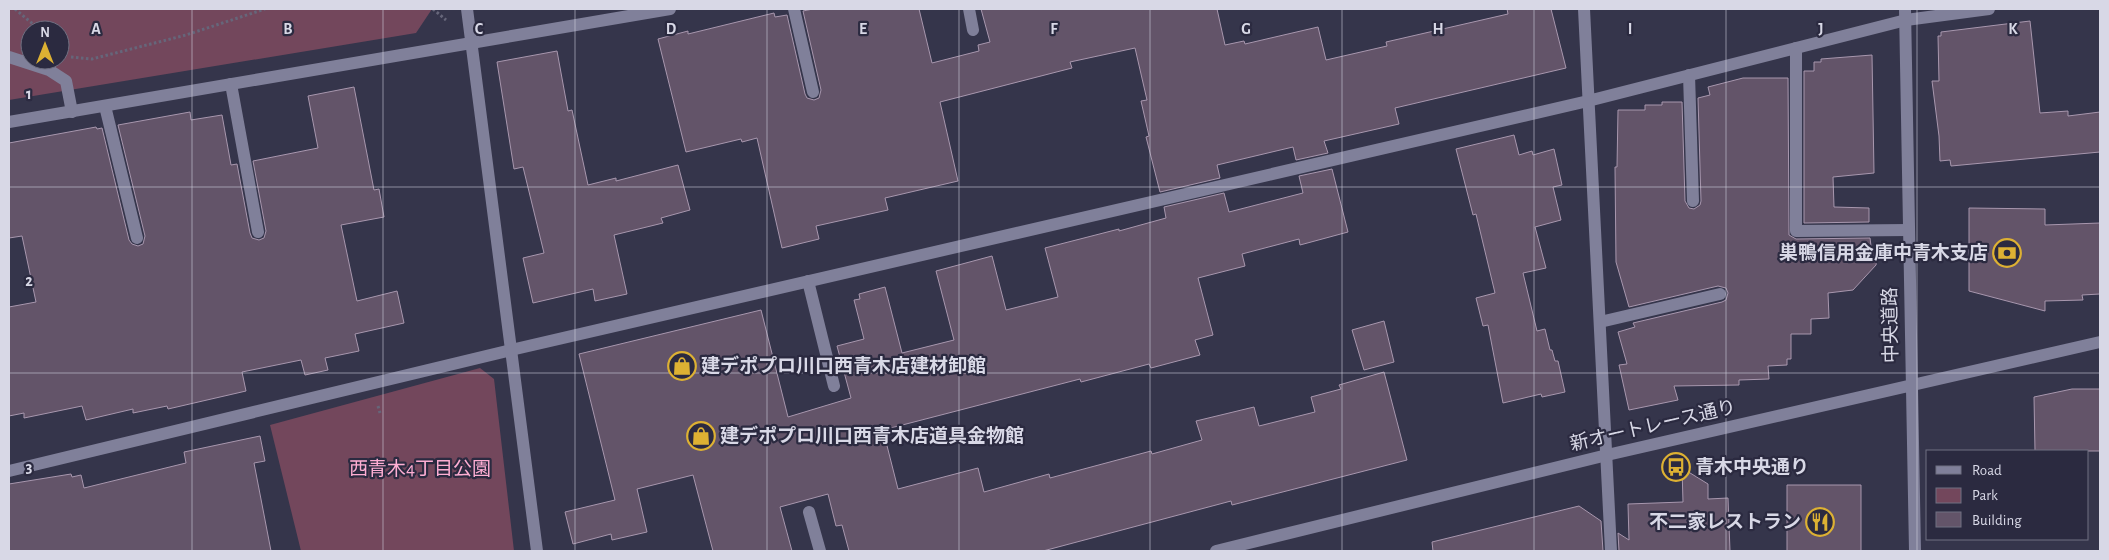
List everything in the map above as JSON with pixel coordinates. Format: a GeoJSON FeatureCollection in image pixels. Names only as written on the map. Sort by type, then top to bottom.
{"type":"FeatureCollection","features":[{"type":"Feature","properties":{"kind":"street"},"geometry":{"type":"LineString","coordinates":[[467,9],[537,551]]}},
{"type":"Feature","properties":{"kind":"street"},"geometry":{"type":"LineString","coordinates":[[9,122],[670,9]]}},
{"type":"Feature","properties":{"kind":"street"},"geometry":{"type":"LineString","coordinates":[[794,9],[813,92]]}},
{"type":"Feature","properties":{"kind":"street"},"geometry":{"type":"LineString","coordinates":[[969,9],[973,30]]}},
{"type":"Feature","properties":{"kind":"street"},"geometry":{"type":"LineString","coordinates":[[1584,9],[1611,551]]}},
{"type":"Feature","properties":{"kind":"street"},"geometry":{"type":"LineString","coordinates":[[9,471],[511,350],[1588,101],[1796,48],[1906,15],[1989,9]]}},
{"type":"Feature","properties":{"kind":"street","name":"中央道路"},"geometry":{"type":"LineString","coordinates":[[1906,15],[1914,551]]}},
{"type":"Feature","properties":{"kind":"street"},"geometry":{"type":"LineString","coordinates":[[1796,48],[1796,231],[1909,230]]}},
{"type":"Feature","properties":{"kind":"street"},"geometry":{"type":"LineString","coordinates":[[9,57],[49,70],[66,82],[72,112]]}},
{"type":"Feature","properties":{"kind":"street"},"geometry":{"type":"LineString","coordinates":[[1689,75],[1693,201]]}},
{"type":"Feature","properties":{"kind":"street"},"geometry":{"type":"LineString","coordinates":[[231,84],[258,232]]}},
{"type":"Feature","properties":{"kind":"street"},"geometry":{"type":"LineString","coordinates":[[105,106],[137,238]]}},
{"type":"Feature","properties":{"kind":"street"},"geometry":{"type":"LineString","coordinates":[[808,281],[834,386]]}},
{"type":"Feature","properties":{"kind":"street"},"geometry":{"type":"LineString","coordinates":[[1600,322],[1720,294]]}},
{"type":"Feature","properties":{"kind":"street","name":"新オートレース通り"},"geometry":{"type":"LineString","coordinates":[[1216,551],[1607,456],[2100,342]]}},
{"type":"Feature","properties":{"kind":"street"},"geometry":{"type":"LineString","coordinates":[[809,512],[820,551]]}},
{"type":"Feature","properties":{"kind":"path"},"geometry":{"type":"LineString","coordinates":[[15,9],[28,20]]}},
{"type":"Feature","properties":{"kind":"path"},"geometry":{"type":"LineString","coordinates":[[70,57],[92,59],[186,35],[265,9]]}},
{"type":"Feature","properties":{"kind":"green space"},"geometry":{"type":"Polygon","coordinates":[[[9,9],[432,9],[416,33],[9,100],[9,9]]]}},
{"type":"Feature","properties":{"kind":"green space","name":"西青木4丁目公園"},"geometry":{"type":"Polygon","coordinates":[[[480,368],[494,379],[514,551],[301,551],[270,425],[480,368]]]}},
{"type":"Feature","properties":{"kind":"building"},"geometry":{"type":"Polygon","coordinates":[[[813,9],[919,9],[932,63],[979,51],[978,45],[990,42],[981,9],[1217,9],[1225,45],[1244,41],[1245,44],[1318,27],[1326,60],[1387,46],[1386,42],[1508,14],[1507,9],[1551,9],[1566,68],[1395,108],[1399,124],[1324,141],[1328,153],[1296,160],[1293,147],[1217,165],[1220,178],[1160,192],[1146,137],[1149,136],[1141,101],[1147,100],[1135,48],[1070,62],[1072,68],[940,102],[958,181],[885,198],[888,210],[816,226],[819,239],[782,248],[757,138],[742,142],[741,139],[686,152],[658,39],[688,31],[688,34],[774,13],[775,17],[787,15],[805,94],[807,98],[814,100],[819,98],[821,90],[803,11],[813,9]]]}},
{"type":"Feature","properties":{"kind":"building"},"geometry":{"type":"Polygon","coordinates":[[[2030,21],[2040,113],[2068,111],[2068,116],[2100,112],[2100,152],[1951,166],[1950,160],[1940,161],[1932,81],[1939,81],[1938,36],[1941,36],[1941,32],[2030,21]]]}},
{"type":"Feature","properties":{"kind":"building"},"geometry":{"type":"Polygon","coordinates":[[[557,51],[568,111],[572,110],[588,185],[616,178],[616,181],[678,165],[690,210],[661,218],[663,223],[614,235],[627,294],[595,301],[593,289],[533,303],[523,258],[544,253],[523,167],[514,169],[497,62],[557,51]]]}},
{"type":"Feature","properties":{"kind":"building"},"geometry":{"type":"Polygon","coordinates":[[[1872,55],[1874,173],[1833,177],[1834,207],[1869,208],[1869,222],[1804,223],[1804,71],[1814,71],[1814,62],[1821,62],[1821,59],[1872,55]]]}},
{"type":"Feature","properties":{"kind":"building"},"geometry":{"type":"Polygon","coordinates":[[[1743,78],[1788,78],[1789,235],[1796,239],[1870,238],[1871,246],[1878,254],[1876,265],[1853,290],[1828,293],[1829,318],[1811,319],[1811,334],[1791,334],[1791,359],[1787,359],[1787,365],[1768,366],[1769,379],[1739,380],[1739,385],[1674,386],[1678,400],[1629,410],[1619,365],[1627,364],[1618,332],[1635,327],[1633,323],[1722,302],[1726,300],[1728,293],[1726,288],[1718,286],[1629,307],[1616,262],[1615,167],[1617,167],[1618,110],[1645,110],[1645,105],[1662,105],[1662,102],[1682,102],[1685,201],[1689,208],[1694,209],[1700,205],[1701,201],[1698,98],[1710,95],[1708,87],[1743,78]]]}},
{"type":"Feature","properties":{"kind":"building"},"geometry":{"type":"Polygon","coordinates":[[[354,87],[374,190],[379,189],[384,217],[341,225],[357,301],[397,291],[404,323],[355,334],[359,351],[325,358],[328,370],[305,375],[301,360],[242,372],[246,391],[168,409],[167,406],[133,413],[133,409],[86,420],[82,406],[24,418],[24,413],[9,416],[9,307],[36,302],[22,236],[9,238],[9,143],[96,127],[97,129],[102,128],[129,240],[132,244],[138,246],[143,244],[145,236],[118,125],[190,112],[191,120],[222,115],[231,165],[237,164],[250,233],[252,238],[259,240],[264,238],[266,231],[253,161],[318,148],[308,96],[354,87]]]}},
{"type":"Feature","properties":{"kind":"building"},"geometry":{"type":"Polygon","coordinates":[[[1514,135],[1519,155],[1532,151],[1533,155],[1554,149],[1562,185],[1553,187],[1561,220],[1535,227],[1546,268],[1523,273],[1537,331],[1545,329],[1550,350],[1552,350],[1555,361],[1558,361],[1565,392],[1542,397],[1541,394],[1503,403],[1488,325],[1483,326],[1476,298],[1495,293],[1476,214],[1473,215],[1456,149],[1514,135]]]}},
{"type":"Feature","properties":{"kind":"building"},"geometry":{"type":"Polygon","coordinates":[[[1332,169],[1348,232],[1300,245],[1299,239],[1242,254],[1245,266],[1198,278],[1213,335],[1195,340],[1200,355],[1151,368],[1149,364],[1081,382],[1080,379],[883,430],[898,489],[978,468],[984,492],[1049,474],[1050,478],[1151,451],[1152,454],[1202,440],[1196,421],[1254,407],[1259,426],[1315,412],[1311,397],[1341,389],[1339,385],[1384,372],[1407,460],[1232,505],[1231,501],[1043,551],[849,551],[842,525],[836,526],[828,494],[780,507],[792,551],[713,551],[693,475],[637,489],[647,532],[612,540],[611,534],[573,544],[565,512],[615,500],[579,354],[761,310],[788,417],[851,398],[837,346],[864,339],[854,300],[860,299],[859,294],[885,287],[902,353],[954,340],[936,271],[992,256],[1006,310],[1058,297],[1045,248],[1166,218],[1164,207],[1224,193],[1229,212],[1303,193],[1299,176],[1332,169]]]}},
{"type":"Feature","properties":{"kind":"building"},"geometry":{"type":"Polygon","coordinates":[[[1969,208],[2045,209],[2045,225],[2100,223],[2100,294],[2082,295],[2083,300],[2045,301],[2045,311],[1969,291],[1969,208]]]}},
{"type":"Feature","properties":{"kind":"building"},"geometry":{"type":"Polygon","coordinates":[[[1384,321],[1394,362],[1364,370],[1352,330],[1384,321]]]}},
{"type":"Feature","properties":{"kind":"building"},"geometry":{"type":"Polygon","coordinates":[[[2072,389],[2100,389],[2100,451],[2035,450],[2034,397],[2072,389]]]}},
{"type":"Feature","properties":{"kind":"building"},"geometry":{"type":"Polygon","coordinates":[[[260,436],[265,461],[254,463],[271,551],[9,551],[9,484],[71,474],[72,477],[81,475],[84,488],[186,463],[184,452],[260,436]]]}},
{"type":"Feature","properties":{"kind":"building"},"geometry":{"type":"Polygon","coordinates":[[[1682,468],[1708,484],[1708,499],[1728,498],[1730,551],[1619,551],[1618,533],[1629,540],[1628,504],[1683,502],[1682,468]]]}},
{"type":"Feature","properties":{"kind":"building"},"geometry":{"type":"Polygon","coordinates":[[[1787,485],[1861,485],[1861,551],[1787,551],[1787,485]]]}},
{"type":"Feature","properties":{"kind":"building"},"geometry":{"type":"Polygon","coordinates":[[[1579,506],[1601,521],[1603,551],[1433,551],[1432,542],[1579,506]]]}},
{"type":"Feature","properties":{"kind":"place","name":"巣鴨信用金庫中青木支店"},"geometry":{"type":"Point","coordinates":[2007,253]}},
{"type":"Feature","properties":{"kind":"place","name":"建デポプロ川口西青木店建材卸館"},"geometry":{"type":"Point","coordinates":[682,366]}},
{"type":"Feature","properties":{"kind":"place","name":"建デポプロ川口西青木店道具金物館"},"geometry":{"type":"Point","coordinates":[701,436]}},
{"type":"Feature","properties":{"kind":"place","name":"青木中央通り"},"geometry":{"type":"Point","coordinates":[1676,467]}},
{"type":"Feature","properties":{"kind":"place","name":"不二家レストラン"},"geometry":{"type":"Point","coordinates":[1820,522]}}]}
